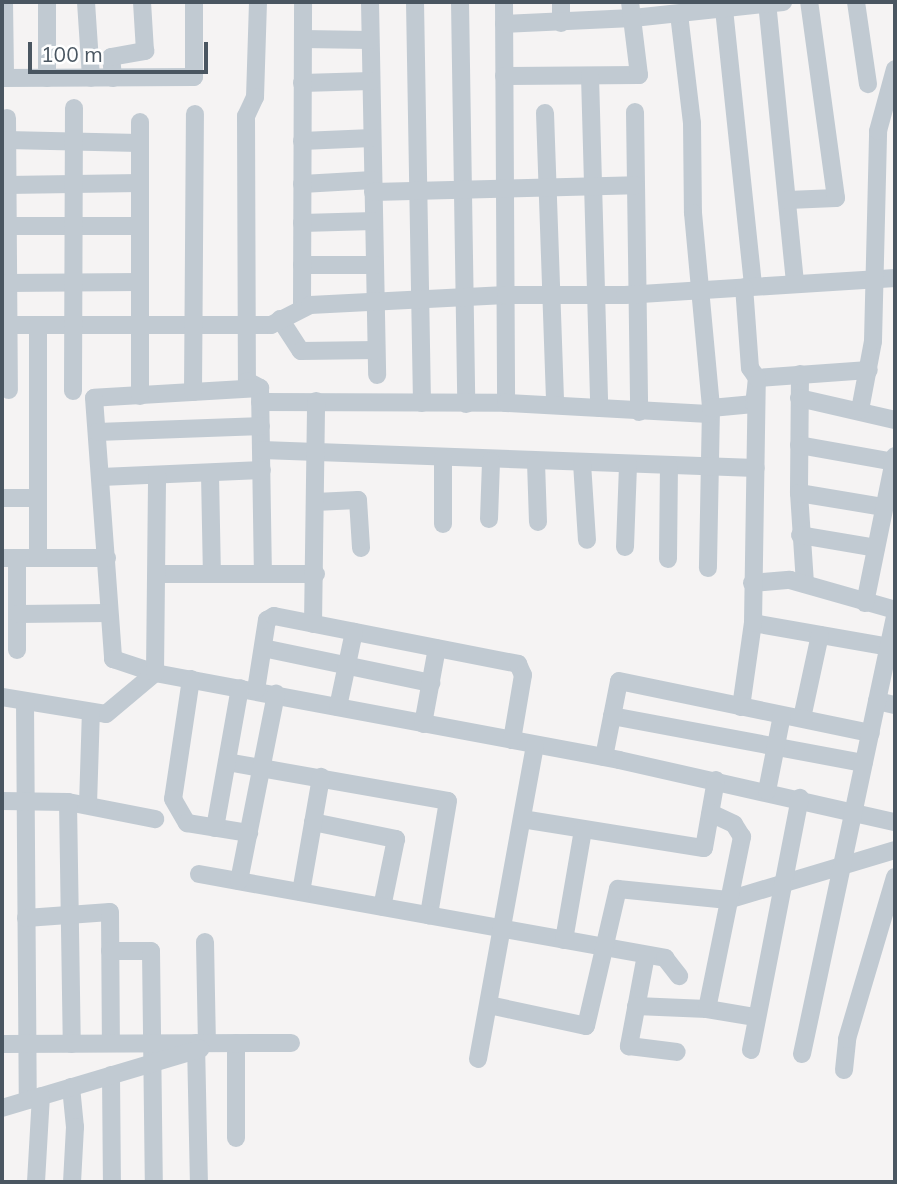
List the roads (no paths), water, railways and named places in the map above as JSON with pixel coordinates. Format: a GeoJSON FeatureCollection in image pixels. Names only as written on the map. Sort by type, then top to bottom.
{"type":"FeatureCollection","features":[{"type":"Feature","properties":{"kind":"street"},"geometry":{"type":"LineString","coordinates":[[4,2],[3,78],[194,77],[194,2]]}},
{"type":"Feature","properties":{"kind":"street"},"geometry":{"type":"LineString","coordinates":[[47,2],[47,78]]}},
{"type":"Feature","properties":{"kind":"street"},"geometry":{"type":"LineString","coordinates":[[86,2],[91,78]]}},
{"type":"Feature","properties":{"kind":"street"},"geometry":{"type":"LineString","coordinates":[[113,78],[111,57],[145,51],[142,2]]}},
{"type":"Feature","properties":{"kind":"street"},"geometry":{"type":"LineString","coordinates":[[258,2],[255,97],[246,116],[247,382],[260,395],[263,574]]}},
{"type":"Feature","properties":{"kind":"street"},"geometry":{"type":"LineString","coordinates":[[302,306],[303,2]]}},
{"type":"Feature","properties":{"kind":"street"},"geometry":{"type":"LineString","coordinates":[[370,2],[377,375]]}},
{"type":"Feature","properties":{"kind":"street"},"geometry":{"type":"LineString","coordinates":[[415,2],[418,301],[422,403]]}},
{"type":"Feature","properties":{"kind":"street"},"geometry":{"type":"LineString","coordinates":[[460,2],[466,404]]}},
{"type":"Feature","properties":{"kind":"street"},"geometry":{"type":"LineString","coordinates":[[504,2],[506,403]]}},
{"type":"Feature","properties":{"kind":"street"},"geometry":{"type":"LineString","coordinates":[[561,2],[561,23]]}},
{"type":"Feature","properties":{"kind":"street"},"geometry":{"type":"LineString","coordinates":[[788,200],[836,198],[809,2]]}},
{"type":"Feature","properties":{"kind":"street"},"geometry":{"type":"LineString","coordinates":[[856,2],[868,84]]}},
{"type":"Feature","properties":{"kind":"street"},"geometry":{"type":"LineString","coordinates":[[504,24],[561,23],[632,10],[679,14],[699,7],[724,9],[772,3],[795,282]]}},
{"type":"Feature","properties":{"kind":"street"},"geometry":{"type":"LineString","coordinates":[[724,9],[748,286],[750,368],[757,378],[753,623],[741,707]]}},
{"type":"Feature","properties":{"kind":"street"},"geometry":{"type":"LineString","coordinates":[[504,76],[639,75],[632,10]]}},
{"type":"Feature","properties":{"kind":"street"},"geometry":{"type":"LineString","coordinates":[[679,14],[692,123],[691,181],[710,411],[708,568]]}},
{"type":"Feature","properties":{"kind":"street"},"geometry":{"type":"LineString","coordinates":[[303,39],[370,40]]}},
{"type":"Feature","properties":{"kind":"street"},"geometry":{"type":"LineString","coordinates":[[860,410],[869,370],[873,278],[895,69]]}},
{"type":"Feature","properties":{"kind":"street"},"geometry":{"type":"LineString","coordinates":[[590,76],[599,408]]}},
{"type":"Feature","properties":{"kind":"street"},"geometry":{"type":"LineString","coordinates":[[302,83],[371,81]]}},
{"type":"Feature","properties":{"kind":"street"},"geometry":{"type":"LineString","coordinates":[[73,391],[71,283],[74,108]]}},
{"type":"Feature","properties":{"kind":"street"},"geometry":{"type":"LineString","coordinates":[[635,112],[639,412]]}},
{"type":"Feature","properties":{"kind":"street"},"geometry":{"type":"LineString","coordinates":[[545,113],[555,405]]}},
{"type":"Feature","properties":{"kind":"street"},"geometry":{"type":"LineString","coordinates":[[193,392],[195,114]]}},
{"type":"Feature","properties":{"kind":"street"},"geometry":{"type":"LineString","coordinates":[[7,118],[4,325],[9,390]]}},
{"type":"Feature","properties":{"kind":"street"},"geometry":{"type":"LineString","coordinates":[[140,122],[140,396]]}},
{"type":"Feature","properties":{"kind":"street"},"geometry":{"type":"LineString","coordinates":[[302,141],[372,138]]}},
{"type":"Feature","properties":{"kind":"street"},"geometry":{"type":"LineString","coordinates":[[7,140],[139,143]]}},
{"type":"Feature","properties":{"kind":"street"},"geometry":{"type":"LineString","coordinates":[[7,185],[140,183]]}},
{"type":"Feature","properties":{"kind":"street"},"geometry":{"type":"LineString","coordinates":[[302,184],[373,186],[417,191],[635,185]]}},
{"type":"Feature","properties":{"kind":"street"},"geometry":{"type":"LineString","coordinates":[[302,223],[374,221]]}},
{"type":"Feature","properties":{"kind":"street"},"geometry":{"type":"LineString","coordinates":[[6,226],[140,226]]}},
{"type":"Feature","properties":{"kind":"street"},"geometry":{"type":"LineString","coordinates":[[302,265],[375,265]]}},
{"type":"Feature","properties":{"kind":"street"},"geometry":{"type":"LineString","coordinates":[[4,325],[271,325],[302,306],[506,295],[638,293],[895,278]]}},
{"type":"Feature","properties":{"kind":"street"},"geometry":{"type":"LineString","coordinates":[[6,284],[140,282]]}},
{"type":"Feature","properties":{"kind":"street"},"geometry":{"type":"LineString","coordinates":[[280,319],[301,351],[376,350]]}},
{"type":"Feature","properties":{"kind":"street"},"geometry":{"type":"LineString","coordinates":[[37,558],[35,498],[38,325]]}},
{"type":"Feature","properties":{"kind":"street"},"geometry":{"type":"LineString","coordinates":[[757,378],[869,370]]}},
{"type":"Feature","properties":{"kind":"street"},"geometry":{"type":"LineString","coordinates":[[800,374],[799,493],[805,584]]}},
{"type":"Feature","properties":{"kind":"street"},"geometry":{"type":"LineString","coordinates":[[757,378],[754,404],[710,411],[639,412],[506,403],[316,401],[193,392],[94,398],[113,659],[155,673],[604,757],[800,798],[895,822]]}},
{"type":"Feature","properties":{"kind":"street"},"geometry":{"type":"LineString","coordinates":[[799,398],[895,420]]}},
{"type":"Feature","properties":{"kind":"street"},"geometry":{"type":"LineString","coordinates":[[313,624],[316,574],[316,401]]}},
{"type":"Feature","properties":{"kind":"street"},"geometry":{"type":"LineString","coordinates":[[97,432],[261,426]]}},
{"type":"Feature","properties":{"kind":"street"},"geometry":{"type":"LineString","coordinates":[[799,445],[895,459],[865,603]]}},
{"type":"Feature","properties":{"kind":"street"},"geometry":{"type":"LineString","coordinates":[[262,450],[491,461],[668,466],[711,464],[756,468]]}},
{"type":"Feature","properties":{"kind":"street"},"geometry":{"type":"LineString","coordinates":[[443,458],[443,524]]}},
{"type":"Feature","properties":{"kind":"street"},"geometry":{"type":"LineString","coordinates":[[489,519],[491,461]]}},
{"type":"Feature","properties":{"kind":"street"},"geometry":{"type":"LineString","coordinates":[[536,462],[538,522]]}},
{"type":"Feature","properties":{"kind":"street"},"geometry":{"type":"LineString","coordinates":[[582,463],[587,541]]}},
{"type":"Feature","properties":{"kind":"street"},"geometry":{"type":"LineString","coordinates":[[625,547],[628,464]]}},
{"type":"Feature","properties":{"kind":"street"},"geometry":{"type":"LineString","coordinates":[[668,466],[668,559]]}},
{"type":"Feature","properties":{"kind":"street"},"geometry":{"type":"LineString","coordinates":[[101,477],[262,470]]}},
{"type":"Feature","properties":{"kind":"street"},"geometry":{"type":"LineString","coordinates":[[210,474],[212,574]]}},
{"type":"Feature","properties":{"kind":"street"},"geometry":{"type":"LineString","coordinates":[[2,697],[106,715],[155,673],[157,475]]}},
{"type":"Feature","properties":{"kind":"street"},"geometry":{"type":"LineString","coordinates":[[799,493],[884,507]]}},
{"type":"Feature","properties":{"kind":"street"},"geometry":{"type":"LineString","coordinates":[[2,498],[35,498]]}},
{"type":"Feature","properties":{"kind":"street"},"geometry":{"type":"LineString","coordinates":[[315,502],[358,500],[361,548]]}},
{"type":"Feature","properties":{"kind":"street"},"geometry":{"type":"LineString","coordinates":[[800,535],[876,548]]}},
{"type":"Feature","properties":{"kind":"street"},"geometry":{"type":"LineString","coordinates":[[17,650],[18,614],[9,558],[107,558]]}},
{"type":"Feature","properties":{"kind":"street"},"geometry":{"type":"LineString","coordinates":[[158,574],[316,574]]}},
{"type":"Feature","properties":{"kind":"street"},"geometry":{"type":"LineString","coordinates":[[752,583],[790,580],[895,610]]}},
{"type":"Feature","properties":{"kind":"street"},"geometry":{"type":"LineString","coordinates":[[18,614],[109,613]]}},
{"type":"Feature","properties":{"kind":"street"},"geometry":{"type":"LineString","coordinates":[[215,828],[227,762],[270,617],[519,664],[523,675],[512,740]]}},
{"type":"Feature","properties":{"kind":"street"},"geometry":{"type":"LineString","coordinates":[[802,1054],[864,762],[871,733],[886,703],[889,647],[895,617]]}},
{"type":"Feature","properties":{"kind":"street"},"geometry":{"type":"LineString","coordinates":[[753,623],[889,647]]}},
{"type":"Feature","properties":{"kind":"street"},"geometry":{"type":"LineString","coordinates":[[338,708],[354,632]]}},
{"type":"Feature","properties":{"kind":"street"},"geometry":{"type":"LineString","coordinates":[[802,718],[820,635]]}},
{"type":"Feature","properties":{"kind":"street"},"geometry":{"type":"LineString","coordinates":[[262,648],[431,683]]}},
{"type":"Feature","properties":{"kind":"street"},"geometry":{"type":"LineString","coordinates":[[423,724],[437,648]]}},
{"type":"Feature","properties":{"kind":"street"},"geometry":{"type":"LineString","coordinates":[[191,680],[173,799],[187,823],[249,833]]}},
{"type":"Feature","properties":{"kind":"street"},"geometry":{"type":"LineString","coordinates":[[604,757],[619,681],[871,733]]}},
{"type":"Feature","properties":{"kind":"street"},"geometry":{"type":"LineString","coordinates":[[239,881],[276,694]]}},
{"type":"Feature","properties":{"kind":"street"},"geometry":{"type":"LineString","coordinates":[[25,702],[22,800],[28,1044],[34,1098],[36,1182]]}},
{"type":"Feature","properties":{"kind":"street"},"geometry":{"type":"LineString","coordinates":[[88,805],[91,712]]}},
{"type":"Feature","properties":{"kind":"street"},"geometry":{"type":"LineString","coordinates":[[767,791],[782,715]]}},
{"type":"Feature","properties":{"kind":"street"},"geometry":{"type":"LineString","coordinates":[[612,716],[864,762]]}},
{"type":"Feature","properties":{"kind":"street"},"geometry":{"type":"LineString","coordinates":[[478,1059],[535,746]]}},
{"type":"Feature","properties":{"kind":"street"},"geometry":{"type":"LineString","coordinates":[[227,762],[262,766],[448,801],[429,915]]}},
{"type":"Feature","properties":{"kind":"street"},"geometry":{"type":"LineString","coordinates":[[301,892],[321,777]]}},
{"type":"Feature","properties":{"kind":"street"},"geometry":{"type":"LineString","coordinates":[[522,819],[704,848],[716,780]]}},
{"type":"Feature","properties":{"kind":"street"},"geometry":{"type":"LineString","coordinates":[[751,1050],[755,1017],[800,798]]}},
{"type":"Feature","properties":{"kind":"street"},"geometry":{"type":"LineString","coordinates":[[2,801],[68,802],[155,819]]}},
{"type":"Feature","properties":{"kind":"street"},"geometry":{"type":"LineString","coordinates":[[68,802],[72,1044]]}},
{"type":"Feature","properties":{"kind":"street"},"geometry":{"type":"LineString","coordinates":[[707,1009],[742,837],[734,824],[710,813]]}},
{"type":"Feature","properties":{"kind":"street"},"geometry":{"type":"LineString","coordinates":[[313,822],[396,839],[382,907]]}},
{"type":"Feature","properties":{"kind":"street"},"geometry":{"type":"LineString","coordinates":[[564,940],[583,830]]}},
{"type":"Feature","properties":{"kind":"street"},"geometry":{"type":"LineString","coordinates":[[489,1005],[586,1026],[618,889],[728,900],[895,850]]}},
{"type":"Feature","properties":{"kind":"street"},"geometry":{"type":"LineString","coordinates":[[198,874],[665,958],[679,976]]}},
{"type":"Feature","properties":{"kind":"street"},"geometry":{"type":"LineString","coordinates":[[845,1070],[847,1039],[895,877]]}},
{"type":"Feature","properties":{"kind":"street"},"geometry":{"type":"LineString","coordinates":[[26,918],[110,912],[111,1043]]}},
{"type":"Feature","properties":{"kind":"street"},"geometry":{"type":"LineString","coordinates":[[199,1182],[205,942]]}},
{"type":"Feature","properties":{"kind":"street"},"geometry":{"type":"LineString","coordinates":[[110,951],[151,951],[154,1182]]}},
{"type":"Feature","properties":{"kind":"street"},"geometry":{"type":"LineString","coordinates":[[646,955],[629,1046],[677,1052]]}},
{"type":"Feature","properties":{"kind":"street"},"geometry":{"type":"LineString","coordinates":[[636,1006],[707,1009],[755,1017]]}},
{"type":"Feature","properties":{"kind":"street"},"geometry":{"type":"LineString","coordinates":[[236,1043],[236,1138]]}},
{"type":"Feature","properties":{"kind":"street"},"geometry":{"type":"LineString","coordinates":[[2,1044],[291,1043]]}},
{"type":"Feature","properties":{"kind":"street"},"geometry":{"type":"LineString","coordinates":[[2,1108],[204,1045]]}},
{"type":"Feature","properties":{"kind":"street"},"geometry":{"type":"LineString","coordinates":[[111,1076],[112,1182]]}},
{"type":"Feature","properties":{"kind":"street"},"geometry":{"type":"LineString","coordinates":[[71,1087],[75,1127],[72,1182]]}}]}
